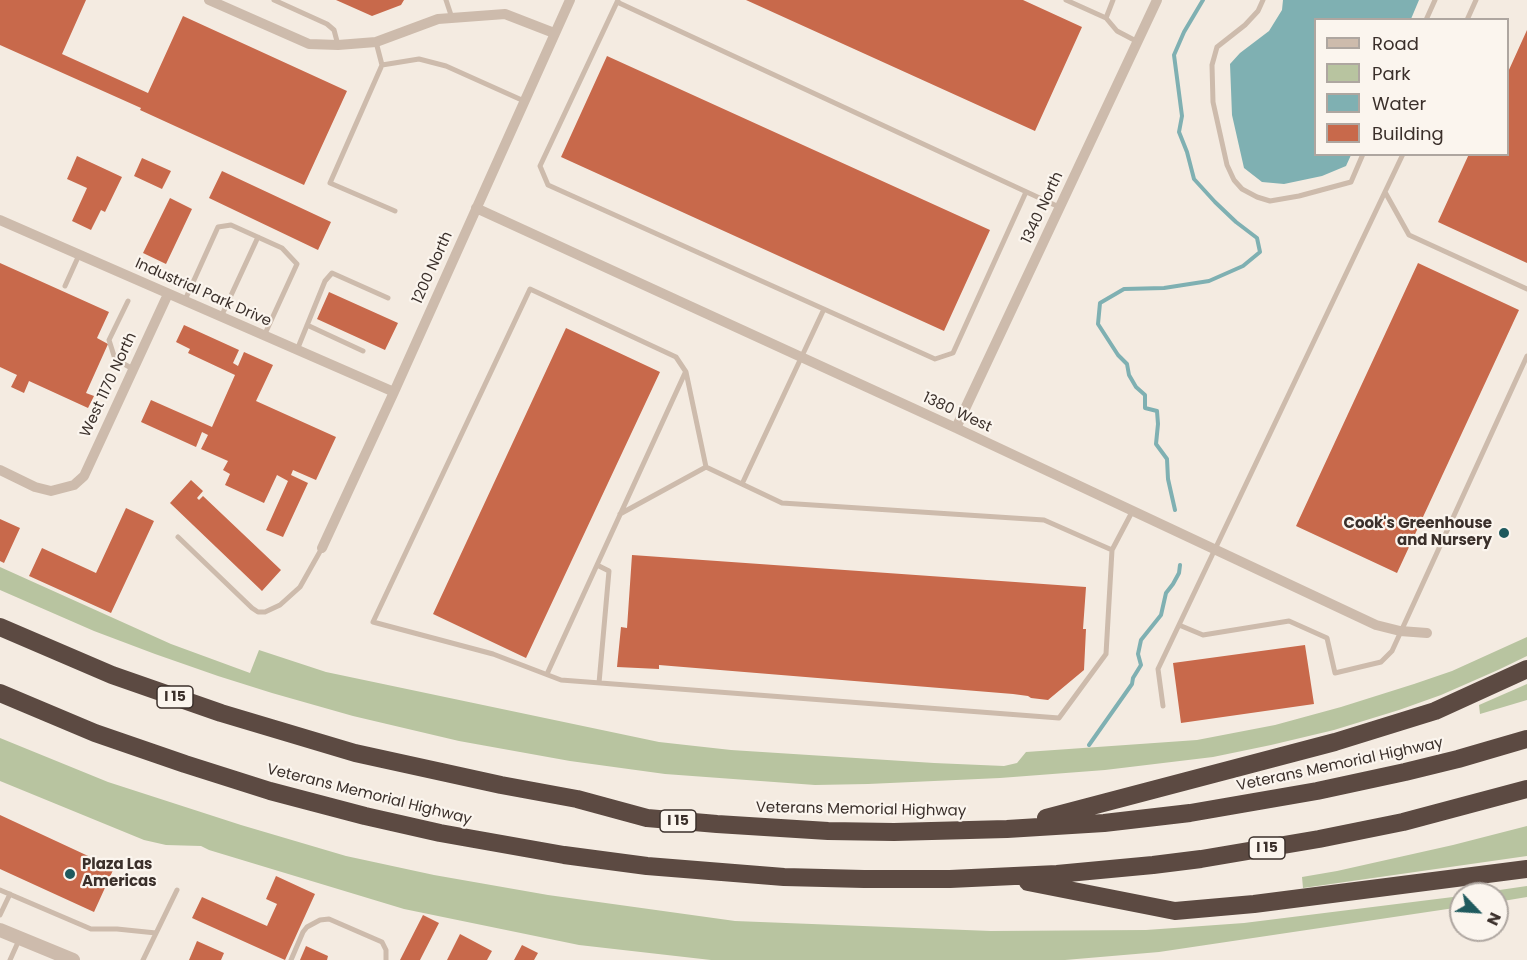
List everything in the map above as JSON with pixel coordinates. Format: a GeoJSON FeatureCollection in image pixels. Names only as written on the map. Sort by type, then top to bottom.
{"type":"FeatureCollection","features":[{"type":"Feature","properties":{"kind":"highway","name":"Veterans Memorial Highway"},"geometry":{"type":"LineString","coordinates":[[0,627],[112,675],[231,716],[355,753],[479,781],[577,799],[647,818],[717,824],[828,831],[894,832],[1104,823],[1190,813],[1317,791],[1458,759],[1527,739]]}},
{"type":"Feature","properties":{"kind":"highway"},"geometry":{"type":"LineString","coordinates":[[1006,829],[1346,739],[1435,711],[1527,669]]}},
{"type":"Feature","properties":{"kind":"highway","name":"Veterans Memorial Highway"},"geometry":{"type":"LineString","coordinates":[[0,693],[95,733],[140,749],[261,788],[376,819],[510,846],[646,866],[784,877],[909,879],[1003,877],[1153,865],[1284,846],[1403,822],[1527,789]]}},
{"type":"Feature","properties":{"kind":"highway"},"geometry":{"type":"LineString","coordinates":[[1003,877],[1175,911],[1254,904],[1527,869]]}},
{"type":"Feature","properties":{"kind":"street"},"geometry":{"type":"LineString","coordinates":[[209,0],[309,44],[338,45],[376,42],[438,18],[505,14],[554,33]]}},
{"type":"Feature","properties":{"kind":"street","name":"1200 North"},"geometry":{"type":"LineString","coordinates":[[322,548],[570,0]]}},
{"type":"Feature","properties":{"kind":"street","name":"1340 North"},"geometry":{"type":"LineString","coordinates":[[956,428],[1158,0]]}},
{"type":"Feature","properties":{"kind":"street","name":"1380 West"},"geometry":{"type":"LineString","coordinates":[[476,208],[956,428],[1376,625],[1400,631],[1427,633]]}},
{"type":"Feature","properties":{"kind":"street","name":"Industrial Park Drive"},"geometry":{"type":"LineString","coordinates":[[0,220],[394,392]]}},
{"type":"Feature","properties":{"kind":"street","name":"West 1170 North"},"geometry":{"type":"LineString","coordinates":[[0,470],[35,487],[51,491],[74,485],[84,476],[168,294]]}},
{"type":"Feature","properties":{"kind":"street"},"geometry":{"type":"LineString","coordinates":[[0,930],[73,960]]}},
{"type":"Feature","properties":{"kind":"lane"},"geometry":{"type":"LineString","coordinates":[[274,0],[327,24],[334,30],[338,45]]}},
{"type":"Feature","properties":{"kind":"lane"},"geometry":{"type":"LineString","coordinates":[[446,0],[452,18]]}},
{"type":"Feature","properties":{"kind":"lane"},"geometry":{"type":"LineString","coordinates":[[1066,0],[1106,18],[1117,31],[1138,42]]}},
{"type":"Feature","properties":{"kind":"lane"},"geometry":{"type":"LineString","coordinates":[[1106,18],[1113,0]]}},
{"type":"Feature","properties":{"kind":"lane"},"geometry":{"type":"LineString","coordinates":[[1263,0],[1252,18],[1217,47],[1212,65],[1212,102],[1227,165],[1234,180],[1242,189],[1270,201],[1299,196],[1351,182],[1362,156]]}},
{"type":"Feature","properties":{"kind":"lane"},"geometry":{"type":"LineString","coordinates":[[1427,18],[1435,0]]}},
{"type":"Feature","properties":{"kind":"lane"},"geometry":{"type":"LineString","coordinates":[[1468,18],[1476,0]]}},
{"type":"Feature","properties":{"kind":"lane"},"geometry":{"type":"LineString","coordinates":[[1026,192],[953,353],[935,359],[548,185],[540,166],[618,1],[1060,207]]}},
{"type":"Feature","properties":{"kind":"lane"},"geometry":{"type":"LineString","coordinates":[[376,42],[382,65],[330,183],[395,212]]}},
{"type":"Feature","properties":{"kind":"lane"},"geometry":{"type":"LineString","coordinates":[[382,65],[419,60],[446,66],[524,101]]}},
{"type":"Feature","properties":{"kind":"lane"},"geometry":{"type":"LineString","coordinates":[[1163,706],[1158,669],[1401,156]]}},
{"type":"Feature","properties":{"kind":"lane"},"geometry":{"type":"LineString","coordinates":[[1385,192],[1409,235],[1527,289]]}},
{"type":"Feature","properties":{"kind":"lane"},"geometry":{"type":"LineString","coordinates":[[184,301],[218,227],[231,225],[282,248],[297,264],[264,336]]}},
{"type":"Feature","properties":{"kind":"lane"},"geometry":{"type":"LineString","coordinates":[[221,317],[258,237]]}},
{"type":"Feature","properties":{"kind":"lane"},"geometry":{"type":"LineString","coordinates":[[65,286],[79,255]]}},
{"type":"Feature","properties":{"kind":"lane"},"geometry":{"type":"LineString","coordinates":[[297,350],[325,280],[332,273],[388,298]]}},
{"type":"Feature","properties":{"kind":"lane"},"geometry":{"type":"LineString","coordinates":[[706,467],[686,372],[676,357],[530,289],[373,622],[494,654],[561,680],[1059,718],[1106,654],[1112,550],[1132,512]]}},
{"type":"Feature","properties":{"kind":"lane"},"geometry":{"type":"LineString","coordinates":[[128,301],[110,340],[115,359],[133,369]]}},
{"type":"Feature","properties":{"kind":"lane"},"geometry":{"type":"LineString","coordinates":[[742,484],[824,309]]}},
{"type":"Feature","properties":{"kind":"lane"},"geometry":{"type":"LineString","coordinates":[[307,325],[363,351]]}},
{"type":"Feature","properties":{"kind":"lane"},"geometry":{"type":"LineString","coordinates":[[1179,625],[1203,635],[1289,621],[1327,638],[1335,673],[1381,662],[1392,651],[1527,356]]}},
{"type":"Feature","properties":{"kind":"lane"},"geometry":{"type":"LineString","coordinates":[[547,674],[686,372]]}},
{"type":"Feature","properties":{"kind":"lane"},"geometry":{"type":"LineString","coordinates":[[706,467],[782,503],[1044,520],[1112,550]]}},
{"type":"Feature","properties":{"kind":"lane"},"geometry":{"type":"LineString","coordinates":[[620,514],[706,467]]}},
{"type":"Feature","properties":{"kind":"lane"},"geometry":{"type":"LineString","coordinates":[[178,537],[258,612],[265,612],[280,605],[300,587],[322,548]]}},
{"type":"Feature","properties":{"kind":"lane"},"geometry":{"type":"LineString","coordinates":[[597,565],[609,571],[599,683]]}},
{"type":"Feature","properties":{"kind":"lane"},"geometry":{"type":"LineString","coordinates":[[0,890],[91,929],[156,933]]}},
{"type":"Feature","properties":{"kind":"lane"},"geometry":{"type":"LineString","coordinates":[[143,960],[177,890]]}},
{"type":"Feature","properties":{"kind":"lane"},"geometry":{"type":"LineString","coordinates":[[0,915],[10,894]]}},
{"type":"Feature","properties":{"kind":"lane"},"geometry":{"type":"LineString","coordinates":[[291,960],[307,927],[320,920],[328,919],[382,942],[386,950],[386,960]]}},
{"type":"Feature","properties":{"kind":"lane"},"geometry":{"type":"LineString","coordinates":[[10,960],[19,938]]}},
{"type":"Feature","properties":{"kind":"green space"},"geometry":{"type":"Polygon","coordinates":[[[0,567],[171,644],[250,673],[259,650],[326,672],[659,742],[731,750],[934,763],[1004,766],[1017,763],[1026,752],[1197,740],[1275,725],[1341,707],[1452,671],[1527,637],[1527,656],[1441,695],[1399,710],[1334,730],[1213,757],[1105,770],[1000,778],[815,785],[665,774],[570,761],[459,741],[353,716],[218,676],[94,631],[0,590],[0,567]]]}},
{"type":"Feature","properties":{"kind":"green space"},"geometry":{"type":"Polygon","coordinates":[[[1527,684],[1527,700],[1480,714],[1479,705],[1527,684]]]}},
{"type":"Feature","properties":{"kind":"green space"},"geometry":{"type":"Polygon","coordinates":[[[0,738],[108,782],[346,856],[434,875],[548,895],[735,921],[991,931],[1146,930],[1244,923],[1449,897],[1449,909],[1159,952],[1065,960],[711,960],[579,945],[404,909],[201,846],[166,845],[144,840],[0,781],[0,738]]]}},
{"type":"Feature","properties":{"kind":"green space"},"geometry":{"type":"Polygon","coordinates":[[[1527,826],[1527,856],[1303,888],[1302,877],[1453,845],[1527,826]]]}},
{"type":"Feature","properties":{"kind":"green space"},"geometry":{"type":"Polygon","coordinates":[[[1527,886],[1527,897],[1509,900],[1509,889],[1527,886]]]}},
{"type":"Feature","properties":{"kind":"water"},"geometry":{"type":"Polygon","coordinates":[[[1283,0],[1419,0],[1411,18],[1314,18],[1314,156],[1351,156],[1346,166],[1322,176],[1284,184],[1262,182],[1244,168],[1232,115],[1230,64],[1240,53],[1269,31],[1282,10],[1283,0]]]}},
{"type":"Feature","properties":{"kind":"building"},"geometry":{"type":"Polygon","coordinates":[[[0,0],[86,0],[62,54],[148,93],[183,16],[347,91],[304,185],[0,45],[0,0]]]}},
{"type":"Feature","properties":{"kind":"building"},"geometry":{"type":"Polygon","coordinates":[[[336,0],[404,0],[401,5],[372,16],[336,0]]]}},
{"type":"Feature","properties":{"kind":"building"},"geometry":{"type":"Polygon","coordinates":[[[746,0],[1023,0],[1082,27],[1035,131],[746,0]]]}},
{"type":"Feature","properties":{"kind":"building"},"geometry":{"type":"Polygon","coordinates":[[[1527,30],[1527,263],[1438,222],[1468,156],[1509,156],[1509,70],[1527,30]]]}},
{"type":"Feature","properties":{"kind":"building"},"geometry":{"type":"Polygon","coordinates":[[[607,56],[990,230],[944,331],[561,157],[607,56]]]}},
{"type":"Feature","properties":{"kind":"building"},"geometry":{"type":"Polygon","coordinates":[[[77,156],[122,177],[105,212],[101,210],[91,230],[72,221],[87,188],[67,179],[77,156]]]}},
{"type":"Feature","properties":{"kind":"building"},"geometry":{"type":"Polygon","coordinates":[[[142,158],[171,171],[162,189],[134,176],[142,158]]]}},
{"type":"Feature","properties":{"kind":"building"},"geometry":{"type":"Polygon","coordinates":[[[222,171],[331,222],[318,250],[209,198],[222,171]]]}},
{"type":"Feature","properties":{"kind":"building"},"geometry":{"type":"Polygon","coordinates":[[[170,198],[192,209],[166,264],[143,253],[170,198]]]}},
{"type":"Feature","properties":{"kind":"building"},"geometry":{"type":"Polygon","coordinates":[[[0,263],[109,312],[97,338],[108,344],[86,393],[94,396],[88,408],[29,381],[24,393],[11,387],[17,375],[0,367],[0,263]]]}},
{"type":"Feature","properties":{"kind":"building"},"geometry":{"type":"Polygon","coordinates":[[[1418,263],[1519,310],[1397,573],[1296,526],[1418,263]]]}},
{"type":"Feature","properties":{"kind":"building"},"geometry":{"type":"Polygon","coordinates":[[[329,292],[398,323],[385,350],[317,319],[329,292]]]}},
{"type":"Feature","properties":{"kind":"building"},"geometry":{"type":"Polygon","coordinates":[[[184,325],[239,350],[233,363],[238,366],[244,352],[273,365],[256,401],[336,437],[316,480],[293,470],[291,475],[308,483],[283,537],[266,530],[288,481],[277,475],[264,503],[225,485],[230,474],[223,470],[228,461],[201,449],[208,435],[202,432],[196,447],[141,422],[151,400],[212,427],[235,375],[188,353],[190,349],[176,342],[184,325]]]}},
{"type":"Feature","properties":{"kind":"building"},"geometry":{"type":"Polygon","coordinates":[[[566,328],[660,372],[526,658],[433,614],[566,328]]]}},
{"type":"Feature","properties":{"kind":"building"},"geometry":{"type":"Polygon","coordinates":[[[191,480],[203,491],[197,498],[199,500],[203,496],[281,570],[262,591],[170,503],[191,480]]]}},
{"type":"Feature","properties":{"kind":"building"},"geometry":{"type":"Polygon","coordinates":[[[126,508],[154,521],[111,613],[29,576],[42,548],[96,573],[126,508]]]}},
{"type":"Feature","properties":{"kind":"building"},"geometry":{"type":"Polygon","coordinates":[[[0,519],[20,528],[4,563],[0,561],[0,519]]]}},
{"type":"Feature","properties":{"kind":"building"},"geometry":{"type":"Polygon","coordinates":[[[632,555],[1086,587],[1083,629],[1086,629],[1084,670],[1048,700],[1013,694],[659,665],[659,669],[617,667],[621,627],[627,628],[632,555]]]}},
{"type":"Feature","properties":{"kind":"building"},"geometry":{"type":"Polygon","coordinates":[[[1305,645],[1314,704],[1181,723],[1173,663],[1305,645]]]}},
{"type":"Feature","properties":{"kind":"building"},"geometry":{"type":"Polygon","coordinates":[[[0,815],[114,868],[94,912],[0,869],[0,815]]]}},
{"type":"Feature","properties":{"kind":"building"},"geometry":{"type":"Polygon","coordinates":[[[276,876],[315,894],[285,960],[192,918],[202,897],[267,926],[277,904],[266,899],[276,876]]]}},
{"type":"Feature","properties":{"kind":"building"},"geometry":{"type":"Polygon","coordinates":[[[423,915],[439,923],[420,960],[400,960],[423,915]]]}},
{"type":"Feature","properties":{"kind":"building"},"geometry":{"type":"Polygon","coordinates":[[[460,934],[492,951],[487,960],[447,960],[460,934]]]}},
{"type":"Feature","properties":{"kind":"building"},"geometry":{"type":"Polygon","coordinates":[[[197,941],[224,953],[221,960],[189,960],[197,941]]]}},
{"type":"Feature","properties":{"kind":"building"},"geometry":{"type":"Polygon","coordinates":[[[522,945],[538,953],[534,960],[514,960],[522,945]]]}},
{"type":"Feature","properties":{"kind":"building"},"geometry":{"type":"Polygon","coordinates":[[[306,946],[328,956],[327,960],[300,960],[306,946]]]}},
{"type":"Feature","properties":{"kind":"waterway"},"geometry":{"type":"LineString","coordinates":[[1175,510],[1168,479],[1167,459],[1156,444],[1157,411],[1145,408],[1145,395],[1136,387],[1129,375],[1127,364],[1118,355],[1098,324],[1100,303],[1124,289],[1164,288],[1209,281],[1243,266],[1260,252],[1257,238],[1236,222],[1194,179],[1179,132],[1182,116],[1174,55],[1184,32],[1203,0]]}},
{"type":"Feature","properties":{"kind":"waterway"},"geometry":{"type":"LineString","coordinates":[[1089,745],[1132,684],[1141,665],[1138,654],[1141,640],[1161,615],[1166,593],[1179,573],[1180,565]]}},
{"type":"Feature","properties":{"kind":"place","name":"Cook's Greenhouse and Nursery"},"geometry":{"type":"Point","coordinates":[1504,533]}},
{"type":"Feature","properties":{"kind":"place","name":"Plaza Las Americas"},"geometry":{"type":"Point","coordinates":[70,874]}}]}
